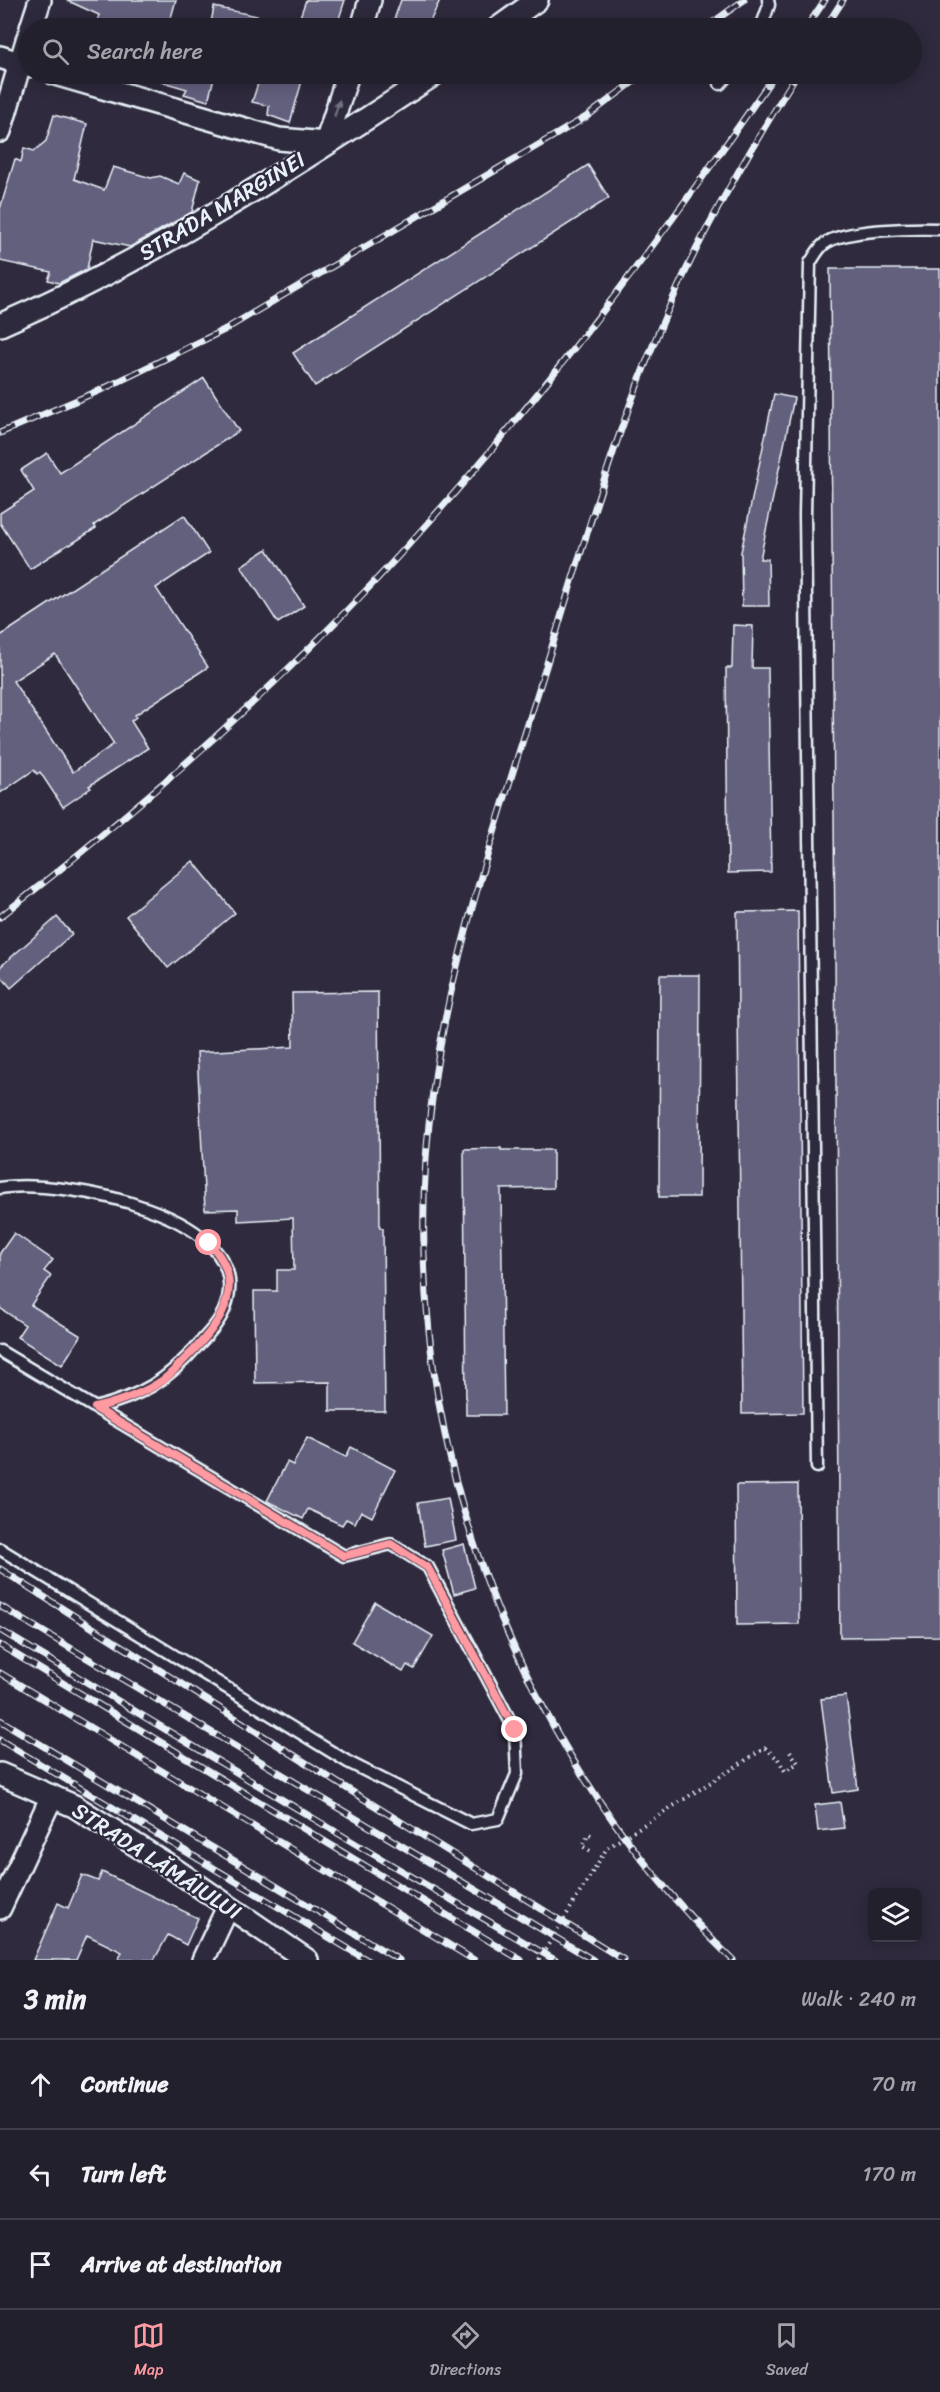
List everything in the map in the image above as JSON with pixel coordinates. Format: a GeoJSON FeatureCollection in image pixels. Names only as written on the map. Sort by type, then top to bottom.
{"type":"FeatureCollection","features":[{"type":"Feature","properties":{"kind":"street"},"geometry":{"type":"LineString","coordinates":[[34,18],[40,0]]}},
{"type":"Feature","properties":{"kind":"street"},"geometry":{"type":"LineString","coordinates":[[365,18],[370,0]]}},
{"type":"Feature","properties":{"kind":"street"},"geometry":{"type":"LineString","coordinates":[[512,18],[537,0]]}},
{"type":"Feature","properties":{"kind":"street"},"geometry":{"type":"LineString","coordinates":[[0,57],[18,63]]}},
{"type":"Feature","properties":{"kind":"street"},"geometry":{"type":"LineString","coordinates":[[0,131],[18,82]]}},
{"type":"Feature","properties":{"kind":"street"},"geometry":{"type":"LineString","coordinates":[[89,84],[279,139],[326,143],[345,84]]}},
{"type":"Feature","properties":{"kind":"street","name":"STRADA MARGINEI"},"geometry":{"type":"LineString","coordinates":[[0,325],[62,298],[186,232],[419,84]]}},
{"type":"Feature","properties":{"kind":"street","name":"STRADA LĂMÂIULUI"},"geometry":{"type":"LineString","coordinates":[[0,1774],[52,1796],[121,1835],[307,1960]]}},
{"type":"Feature","properties":{"kind":"street"},"geometry":{"type":"LineString","coordinates":[[0,1908],[52,1796]]}},
{"type":"Feature","properties":{"kind":"street"},"geometry":{"type":"LineString","coordinates":[[203,1960],[228,1907]]}},
{"type":"Feature","properties":{"kind":"lane"},"geometry":{"type":"LineString","coordinates":[[764,18],[769,5],[768,0]]}},
{"type":"Feature","properties":{"kind":"lane"},"geometry":{"type":"LineString","coordinates":[[817,1467],[805,515],[810,263],[823,245],[834,238],[893,230],[940,229]]}},
{"type":"Feature","properties":{"kind":"lane"},"geometry":{"type":"LineString","coordinates":[[0,1188],[34,1186],[104,1194],[185,1224],[220,1254],[227,1273],[229,1292],[218,1323],[165,1379],[135,1395],[95,1408]]}},
{"type":"Feature","properties":{"kind":"lane"},"geometry":{"type":"LineString","coordinates":[[0,1351],[344,1556],[391,1544],[428,1568],[515,1730],[517,1774],[498,1819],[471,1824],[348,1762],[0,1549]]}},
{"type":"Feature","properties":{"kind":"path"},"geometry":{"type":"LineString","coordinates":[[539,1960],[607,1848],[765,1748],[778,1759],[785,1771],[798,1763],[788,1748]]}},
{"type":"Feature","properties":{"kind":"path"},"geometry":{"type":"LineString","coordinates":[[591,1835],[589,1834],[582,1846],[594,1853]]}},
{"type":"Feature","properties":{"kind":"building"},"geometry":{"type":"Polygon","coordinates":[[[66,0],[176,0],[171,18],[98,18],[99,15],[66,0]]]}},
{"type":"Feature","properties":{"kind":"building"},"geometry":{"type":"Polygon","coordinates":[[[306,0],[345,0],[339,18],[300,18],[306,0]]]}},
{"type":"Feature","properties":{"kind":"building"},"geometry":{"type":"Polygon","coordinates":[[[401,0],[440,0],[432,18],[395,18],[401,0]]]}},
{"type":"Feature","properties":{"kind":"building"},"geometry":{"type":"Polygon","coordinates":[[[214,7],[266,18],[212,18],[214,7]]]}},
{"type":"Feature","properties":{"kind":"building"},"geometry":{"type":"Polygon","coordinates":[[[170,84],[212,84],[208,101],[184,94],[187,89],[170,84]]]}},
{"type":"Feature","properties":{"kind":"building"},"geometry":{"type":"Polygon","coordinates":[[[258,84],[301,84],[290,123],[268,115],[269,106],[252,102],[258,84]]]}},
{"type":"Feature","properties":{"kind":"building"},"geometry":{"type":"Polygon","coordinates":[[[54,115],[87,124],[74,179],[104,190],[113,167],[151,178],[160,176],[179,184],[184,173],[200,180],[192,212],[130,247],[93,239],[87,269],[59,283],[48,280],[51,272],[0,261],[0,209],[15,159],[21,162],[24,148],[34,151],[46,141],[54,115]]]}},
{"type":"Feature","properties":{"kind":"building"},"geometry":{"type":"Polygon","coordinates":[[[588,165],[609,198],[315,386],[293,353],[588,165]]]}},
{"type":"Feature","properties":{"kind":"building"},"geometry":{"type":"Polygon","coordinates":[[[830,269],[940,269],[940,1636],[840,1637],[830,269]]]}},
{"type":"Feature","properties":{"kind":"building"},"geometry":{"type":"Polygon","coordinates":[[[204,378],[239,431],[94,525],[96,528],[30,569],[0,523],[0,513],[34,491],[21,470],[47,453],[60,473],[204,378]]]}},
{"type":"Feature","properties":{"kind":"building"},"geometry":{"type":"Polygon","coordinates":[[[774,394],[794,398],[760,559],[768,559],[769,606],[742,606],[741,552],[774,394]]]}},
{"type":"Feature","properties":{"kind":"building"},"geometry":{"type":"Polygon","coordinates":[[[184,515],[209,553],[156,588],[208,667],[135,715],[136,717],[131,721],[148,748],[89,786],[91,788],[63,807],[40,772],[37,774],[34,770],[0,793],[0,636],[184,515]],[[55,654],[13,681],[73,772],[114,744],[55,654]]]}},
{"type":"Feature","properties":{"kind":"building"},"geometry":{"type":"Polygon","coordinates":[[[267,549],[304,606],[278,623],[241,566],[267,549]]]}},
{"type":"Feature","properties":{"kind":"building"},"geometry":{"type":"Polygon","coordinates":[[[733,625],[753,626],[752,668],[768,668],[771,872],[728,873],[726,668],[732,668],[733,625]]]}},
{"type":"Feature","properties":{"kind":"building"},"geometry":{"type":"Polygon","coordinates":[[[193,861],[235,913],[168,968],[126,916],[193,861]]]}},
{"type":"Feature","properties":{"kind":"building"},"geometry":{"type":"Polygon","coordinates":[[[798,911],[803,1413],[742,1414],[737,912],[798,911]]]}},
{"type":"Feature","properties":{"kind":"building"},"geometry":{"type":"Polygon","coordinates":[[[57,917],[72,934],[11,988],[0,975],[0,967],[57,917]]]}},
{"type":"Feature","properties":{"kind":"building"},"geometry":{"type":"Polygon","coordinates":[[[660,975],[700,975],[699,1197],[659,1197],[660,975]]]}},
{"type":"Feature","properties":{"kind":"building"},"geometry":{"type":"Polygon","coordinates":[[[378,992],[380,1228],[383,1228],[385,1411],[330,1411],[330,1382],[255,1383],[254,1291],[277,1291],[277,1270],[294,1270],[293,1218],[238,1221],[238,1209],[205,1210],[197,1052],[293,1047],[292,993],[378,992]]]}},
{"type":"Feature","properties":{"kind":"building"},"geometry":{"type":"Polygon","coordinates":[[[501,1148],[501,1150],[553,1150],[553,1188],[501,1189],[504,1415],[466,1415],[464,1149],[501,1148]]]}},
{"type":"Feature","properties":{"kind":"building"},"geometry":{"type":"Polygon","coordinates":[[[14,1233],[53,1260],[44,1271],[51,1276],[31,1305],[81,1336],[62,1365],[17,1337],[25,1325],[0,1308],[0,1253],[14,1233]]]}},
{"type":"Feature","properties":{"kind":"building"},"geometry":{"type":"Polygon","coordinates":[[[307,1438],[346,1457],[351,1447],[395,1470],[372,1517],[361,1511],[355,1523],[346,1519],[342,1525],[308,1509],[303,1519],[267,1501],[287,1462],[293,1465],[307,1438]]]}},
{"type":"Feature","properties":{"kind":"building"},"geometry":{"type":"Polygon","coordinates":[[[798,1484],[799,1624],[737,1625],[736,1485],[798,1484]]]}},
{"type":"Feature","properties":{"kind":"building"},"geometry":{"type":"Polygon","coordinates":[[[448,1498],[456,1540],[425,1546],[418,1503],[448,1498]]]}},
{"type":"Feature","properties":{"kind":"building"},"geometry":{"type":"Polygon","coordinates":[[[464,1544],[475,1588],[454,1594],[442,1550],[464,1544]]]}},
{"type":"Feature","properties":{"kind":"building"},"geometry":{"type":"Polygon","coordinates":[[[375,1602],[433,1636],[414,1669],[407,1665],[403,1672],[352,1642],[375,1602]]]}},
{"type":"Feature","properties":{"kind":"building"},"geometry":{"type":"Polygon","coordinates":[[[846,1696],[858,1789],[833,1793],[821,1699],[846,1696]]]}},
{"type":"Feature","properties":{"kind":"building"},"geometry":{"type":"Polygon","coordinates":[[[840,1802],[844,1828],[818,1831],[815,1805],[840,1802]]]}},
{"type":"Feature","properties":{"kind":"building"},"geometry":{"type":"Polygon","coordinates":[[[102,1872],[198,1918],[186,1945],[168,1935],[154,1960],[118,1960],[122,1952],[87,1935],[76,1960],[33,1960],[58,1903],[68,1908],[82,1875],[98,1881],[102,1872]]]}},
{"type":"Feature","properties":{"kind":"railway"},"geometry":{"type":"LineString","coordinates":[[719,18],[744,0]]}},
{"type":"Feature","properties":{"kind":"railway"},"geometry":{"type":"LineString","coordinates":[[813,18],[825,0]]}},
{"type":"Feature","properties":{"kind":"railway"},"geometry":{"type":"LineString","coordinates":[[831,18],[843,0]]}},
{"type":"Feature","properties":{"kind":"railway"},"geometry":{"type":"LineString","coordinates":[[0,433],[103,389],[224,330],[586,117],[631,84]]}},
{"type":"Feature","properties":{"kind":"railway"},"geometry":{"type":"LineString","coordinates":[[0,917],[108,830],[213,739],[314,644],[363,594],[459,487],[554,373],[645,255],[768,84]]}},
{"type":"Feature","properties":{"kind":"railway"},"geometry":{"type":"LineString","coordinates":[[733,1960],[652,1872],[582,1775],[525,1671],[480,1561],[448,1447],[429,1329],[424,1210],[433,1091],[452,986],[479,882],[610,461],[649,355],[695,252],[744,162],[791,84]]}},
{"type":"Feature","properties":{"kind":"railway"},"geometry":{"type":"LineString","coordinates":[[0,1569],[322,1773],[624,1960]]}},
{"type":"Feature","properties":{"kind":"railway"},"geometry":{"type":"LineString","coordinates":[[0,1606],[593,1960]]}},
{"type":"Feature","properties":{"kind":"railway"},"geometry":{"type":"LineString","coordinates":[[0,1630],[366,1850],[555,1960]]}},
{"type":"Feature","properties":{"kind":"railway"},"geometry":{"type":"LineString","coordinates":[[0,1645],[521,1960]]}},
{"type":"Feature","properties":{"kind":"railway"},"geometry":{"type":"LineString","coordinates":[[0,1673],[474,1960]]}},
{"type":"Feature","properties":{"kind":"railway"},"geometry":{"type":"LineString","coordinates":[[0,1720],[399,1960]]}},
{"type":"Feature","properties":{"kind":"railway"},"geometry":{"type":"LineString","coordinates":[[0,1740],[367,1960]]}},
{"type":"Feature","properties":{"kind":"route"},"geometry":{"type":"LineString","coordinates":[[209,1243],[220,1254],[227,1273],[229,1292],[218,1323],[165,1379],[135,1395],[95,1408],[344,1556],[391,1544],[428,1568],[515,1730]]}}]}
